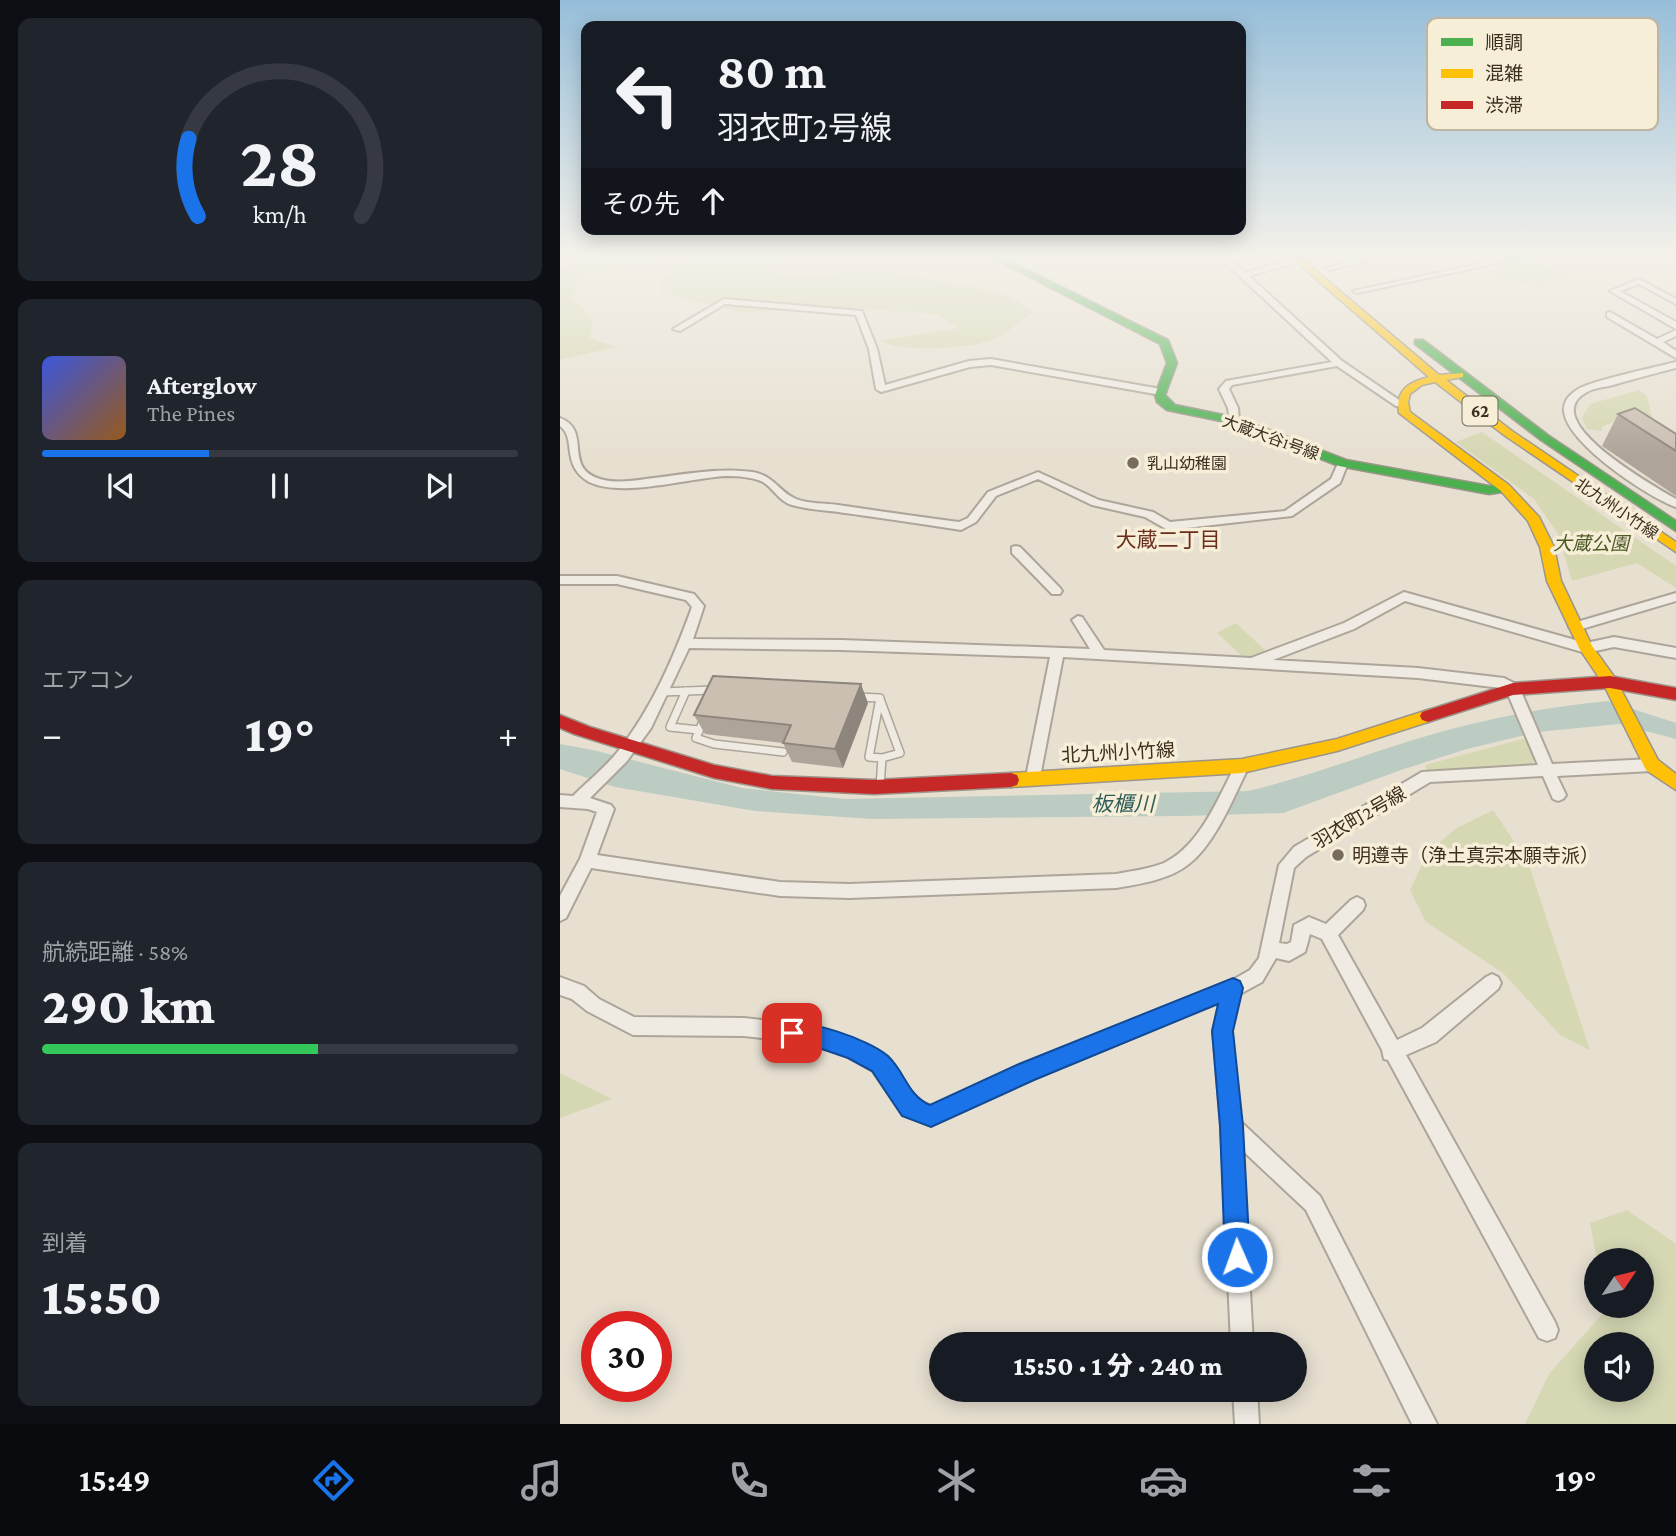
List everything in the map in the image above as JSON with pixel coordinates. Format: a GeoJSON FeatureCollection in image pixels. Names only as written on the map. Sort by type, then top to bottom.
{"type":"FeatureCollection","features":[{"type":"Feature","properties":{"kind":"main road"},"geometry":{"type":"LineString","coordinates":[[1129,324],[1164,342],[1173,355],[1173,363],[1161,392]]}},
{"type":"Feature","properties":{"kind":"main road","name":"北九州小竹線"},"geometry":{"type":"LineString","coordinates":[[1374,324],[1508,433],[1676,548]]}},
{"type":"Feature","properties":{"kind":"main road","name":"北九州小竹線"},"geometry":{"type":"LineString","coordinates":[[1397,324],[1555,447],[1676,527]]}},
{"type":"Feature","properties":{"kind":"main road"},"geometry":{"type":"LineString","coordinates":[[1459,375],[1406,388],[1399,404],[1405,413],[1505,488],[1522,504],[1542,533],[1554,581],[1586,648],[1610,682],[1652,765],[1676,783]]}},
{"type":"Feature","properties":{"kind":"main road","name":"大蔵大谷1号線"},"geometry":{"type":"LineString","coordinates":[[1161,392],[1161,400],[1171,408],[1234,421],[1343,463],[1489,490],[1505,488]]}},
{"type":"Feature","properties":{"kind":"main road","name":"北九州小竹線"},"geometry":{"type":"LineString","coordinates":[[560,721],[568,730],[632,744],[736,777],[803,787],[880,787],[1241,766],[1337,744],[1516,696],[1610,682],[1676,694]]}},
{"type":"Feature","properties":{"kind":"street"},"geometry":{"type":"LineString","coordinates":[[677,329],[684,324]]}},
{"type":"Feature","properties":{"kind":"street"},"geometry":{"type":"LineString","coordinates":[[863,324],[873,349],[881,389],[969,364],[991,362],[1161,392]]}},
{"type":"Feature","properties":{"kind":"street"},"geometry":{"type":"LineString","coordinates":[[1296,324],[1339,363],[1399,404]]}},
{"type":"Feature","properties":{"kind":"street"},"geometry":{"type":"LineString","coordinates":[[1626,324],[1676,355]]}},
{"type":"Feature","properties":{"kind":"street"},"geometry":{"type":"LineString","coordinates":[[1657,342],[1676,333]]}},
{"type":"Feature","properties":{"kind":"street"},"geometry":{"type":"LineString","coordinates":[[1234,421],[1233,408],[1224,389],[1229,383],[1339,363]]}},
{"type":"Feature","properties":{"kind":"street"},"geometry":{"type":"LineString","coordinates":[[1676,365],[1583,390],[1570,402],[1568,413],[1585,441],[1605,458],[1676,504]]}},
{"type":"Feature","properties":{"kind":"street"},"geometry":{"type":"LineString","coordinates":[[560,421],[570,428],[573,438],[571,454],[575,466],[589,478],[603,484],[633,484],[728,473],[753,475],[767,480],[792,502],[961,526],[972,520],[992,494],[1038,475],[1096,503],[1149,514],[1168,526],[1265,518],[1288,514],[1336,481],[1343,463]]}},
{"type":"Feature","properties":{"kind":"street"},"geometry":{"type":"LineString","coordinates":[[1016,550],[1056,592]]}},
{"type":"Feature","properties":{"kind":"street"},"geometry":{"type":"LineString","coordinates":[[560,580],[617,580],[690,597],[698,606],[685,643],[646,724],[622,757],[597,781],[568,802]]}},
{"type":"Feature","properties":{"kind":"street"},"geometry":{"type":"LineString","coordinates":[[1252,662],[1349,626],[1404,596],[1586,648],[1614,642],[1676,653]]}},
{"type":"Feature","properties":{"kind":"street"},"geometry":{"type":"LineString","coordinates":[[1575,627],[1675,599]]}},
{"type":"Feature","properties":{"kind":"street"},"geometry":{"type":"LineString","coordinates":[[1078,620],[1100,654]]}},
{"type":"Feature","properties":{"kind":"street"},"geometry":{"type":"LineString","coordinates":[[685,643],[841,645],[1100,654],[1418,673],[1504,683],[1516,696],[1558,795]]}},
{"type":"Feature","properties":{"kind":"street"},"geometry":{"type":"LineString","coordinates":[[1032,777],[1057,654]]}},
{"type":"Feature","properties":{"kind":"street","name":"羽衣町2号線"},"geometry":{"type":"LineString","coordinates":[[560,986],[578,992],[593,1005],[633,1026],[744,1027],[813,1035],[843,1045],[880,1064],[910,1108],[931,1116],[1027,1072],[1233,988],[1256,975],[1267,961],[1287,865],[1300,852],[1427,776],[1652,765]]}},
{"type":"Feature","properties":{"kind":"street"},"geometry":{"type":"LineString","coordinates":[[587,860],[780,889],[849,891],[1116,881],[1154,874],[1183,859],[1195,848],[1241,766]]}},
{"type":"Feature","properties":{"kind":"street"},"geometry":{"type":"LineString","coordinates":[[560,914],[587,860],[606,809],[568,802]]}},
{"type":"Feature","properties":{"kind":"street"},"geometry":{"type":"LineString","coordinates":[[1328,933],[1357,905]]}},
{"type":"Feature","properties":{"kind":"street"},"geometry":{"type":"LineString","coordinates":[[1270,949],[1289,953],[1298,946],[1300,931],[1310,925],[1328,933],[1391,1052],[1547,1330]]}},
{"type":"Feature","properties":{"kind":"street"},"geometry":{"type":"LineString","coordinates":[[1391,1052],[1429,1035],[1492,983]]}},
{"type":"Feature","properties":{"kind":"street"},"geometry":{"type":"LineString","coordinates":[[1233,988],[1222,1031],[1231,1126],[1241,1332]]}},
{"type":"Feature","properties":{"kind":"street"},"geometry":{"type":"LineString","coordinates":[[1231,1126],[1313,1203],[1425,1424]]}},
{"type":"Feature","properties":{"kind":"street"},"geometry":{"type":"LineString","coordinates":[[1246,1402],[1247,1424]]}},
{"type":"Feature","properties":{"kind":"lane"},"geometry":{"type":"LineString","coordinates":[[662,692],[718,690],[713,700]]}},
{"type":"Feature","properties":{"kind":"lane"},"geometry":{"type":"LineString","coordinates":[[685,691],[670,727],[699,730]]}},
{"type":"Feature","properties":{"kind":"lane"},"geometry":{"type":"LineString","coordinates":[[853,696],[880,698]]}},
{"type":"Feature","properties":{"kind":"lane"},"geometry":{"type":"LineString","coordinates":[[880,698],[900,753],[882,758],[869,757],[880,698]]}},
{"type":"Feature","properties":{"kind":"lane"},"geometry":{"type":"LineString","coordinates":[[709,710],[696,738],[714,744],[783,752]]}},
{"type":"Feature","properties":{"kind":"lane"},"geometry":{"type":"LineString","coordinates":[[880,787],[882,758]]}},
{"type":"Feature","properties":{"kind":"green space"},"geometry":{"type":"Polygon","coordinates":[[[560,324],[592,324],[590,338],[615,347],[560,360],[560,324]]]}},
{"type":"Feature","properties":{"kind":"green space"},"geometry":{"type":"Polygon","coordinates":[[[953,324],[1016,324],[994,339],[969,345],[920,348],[880,341],[959,328],[953,324]]]}},
{"type":"Feature","properties":{"kind":"green space"},"geometry":{"type":"Polygon","coordinates":[[[1639,390],[1647,396],[1652,418],[1626,416],[1602,427],[1602,431],[1587,429],[1582,418],[1590,404],[1639,390]]]}},
{"type":"Feature","properties":{"kind":"green space","name":"大蔵公園"},"geometry":{"type":"Polygon","coordinates":[[[1482,432],[1676,566],[1676,588],[1637,563],[1572,581],[1558,534],[1534,499],[1456,442],[1482,432]]]}},
{"type":"Feature","properties":{"kind":"green space"},"geometry":{"type":"Polygon","coordinates":[[[1236,623],[1266,651],[1246,660],[1217,633],[1236,623]]]}},
{"type":"Feature","properties":{"kind":"green space"},"geometry":{"type":"Polygon","coordinates":[[[1526,738],[1536,759],[1531,764],[1427,772],[1425,765],[1526,738]]]}},
{"type":"Feature","properties":{"kind":"green space"},"geometry":{"type":"Polygon","coordinates":[[[1493,810],[1528,862],[1590,1050],[1560,1035],[1503,973],[1426,922],[1410,890],[1427,854],[1455,829],[1493,810]]]}},
{"type":"Feature","properties":{"kind":"green space"},"geometry":{"type":"Polygon","coordinates":[[[560,1073],[612,1099],[560,1118],[560,1073]]]}},
{"type":"Feature","properties":{"kind":"green space"},"geometry":{"type":"Polygon","coordinates":[[[1627,1210],[1676,1244],[1676,1424],[1525,1424],[1549,1374],[1584,1335],[1584,1402],[1654,1402],[1654,1332],[1586,1332],[1599,1318],[1654,1318],[1654,1248],[1595,1248],[1590,1223],[1627,1210]]]}},
{"type":"Feature","properties":{"kind":"water","name":"板櫃川"},"geometry":{"type":"Polygon","coordinates":[[[1608,701],[1676,723],[1676,739],[1619,724],[1538,732],[1467,749],[1283,813],[872,819],[755,811],[615,787],[560,769],[560,744],[742,788],[845,799],[1248,791],[1461,727],[1534,711],[1608,701]]]}},
{"type":"Feature","properties":{"kind":"building"},"geometry":{"type":"Polygon","coordinates":[[[1635,408],[1676,434],[1676,451],[1618,414],[1635,408]]]}},
{"type":"Feature","properties":{"kind":"building"},"geometry":{"type":"Polygon","coordinates":[[[713,676],[861,684],[835,749],[783,743],[791,725],[694,715],[713,676]]]}},
{"type":"Feature","properties":{"kind":"traffic: fast"},"geometry":{"type":"LineString","coordinates":[[1129,324],[1164,342],[1169,350],[1172,363],[1160,395],[1161,400],[1171,408],[1234,420],[1343,463],[1489,490],[1505,488]]}},
{"type":"Feature","properties":{"kind":"traffic: fast"},"geometry":{"type":"LineString","coordinates":[[1419,342],[1545,438],[1676,527]]}},
{"type":"Feature","properties":{"kind":"traffic: slow"},"geometry":{"type":"LineString","coordinates":[[1374,324],[1508,433],[1676,548]]}},
{"type":"Feature","properties":{"kind":"traffic: slow"},"geometry":{"type":"LineString","coordinates":[[1459,375],[1428,380],[1410,388],[1403,402],[1405,413],[1505,488],[1534,520],[1547,547],[1554,581],[1586,648],[1610,682],[1652,765],[1676,783]]}},
{"type":"Feature","properties":{"kind":"traffic: slow"},"geometry":{"type":"LineString","coordinates":[[1011,780],[1242,766],[1337,745],[1428,716]]}},
{"type":"Feature","properties":{"kind":"traffic: jam"},"geometry":{"type":"LineString","coordinates":[[1428,716],[1513,689],[1610,682],[1676,694]]}},
{"type":"Feature","properties":{"kind":"traffic: jam"},"geometry":{"type":"LineString","coordinates":[[560,721],[590,733],[714,771],[772,783],[874,787],[1011,780]]}},
{"type":"Feature","properties":{"kind":"place","name":"乳山幼稚園"},"geometry":{"type":"Point","coordinates":[1133,463]}},
{"type":"Feature","properties":{"kind":"place","name":"明遵寺（浄土真宗本願寺派）"},"geometry":{"type":"Point","coordinates":[1338,855]}},
{"type":"Feature","properties":{"kind":"district","name":"大蔵二丁目"},"geometry":{"type":"Point","coordinates":[1168,540]}},
{"type":"Feature","properties":{"kind":"route"},"geometry":{"type":"LineString","coordinates":[[792,1033],[813,1035],[853,1049],[880,1064],[910,1108],[931,1116],[1027,1072],[1233,988],[1222,1031],[1231,1126],[1237,1257]]}}]}
